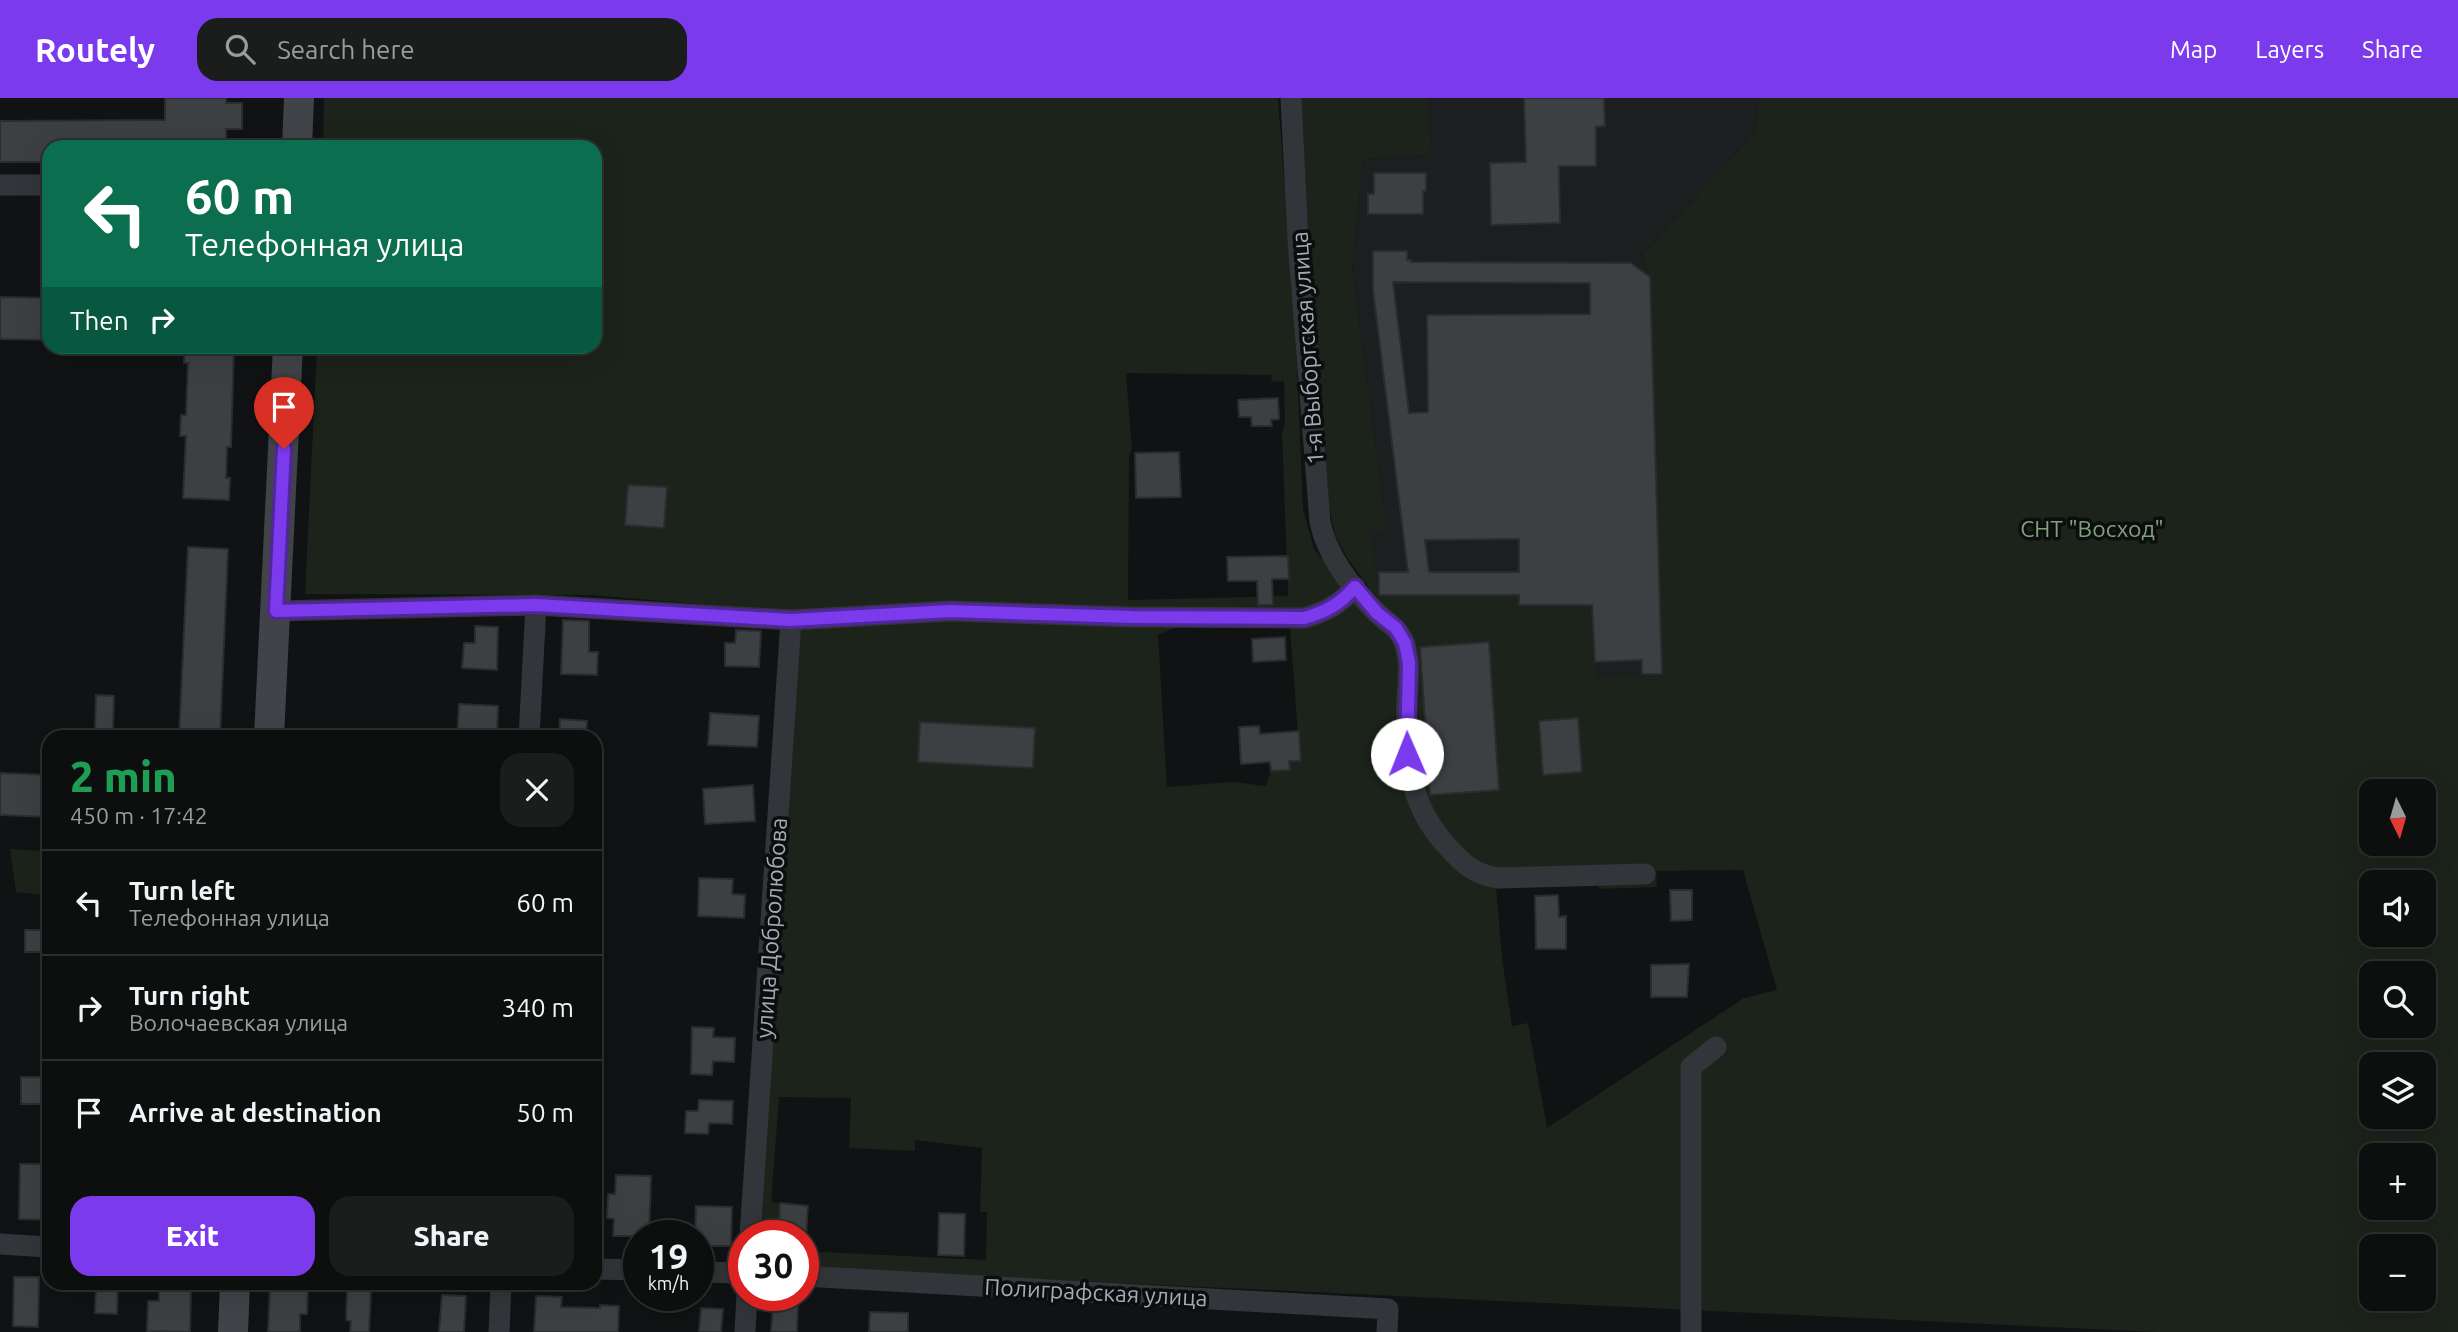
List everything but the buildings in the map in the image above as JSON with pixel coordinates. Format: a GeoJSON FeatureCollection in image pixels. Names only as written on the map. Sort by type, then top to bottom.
{"type":"FeatureCollection","features":[{"type":"Feature","properties":{"kind":"street"},"geometry":{"type":"LineString","coordinates":[[297,140],[299,98]]}},
{"type":"Feature","properties":{"kind":"street","name":"1-я Выборгская улица"},"geometry":{"type":"LineString","coordinates":[[1291,98],[1298,240],[1320,522],[1328,549],[1355,587],[1377,613],[1396,628],[1405,643],[1409,663],[1407,754],[1412,780],[1426,819],[1461,862],[1484,877],[1645,874]]}},
{"type":"Feature","properties":{"kind":"street"},"geometry":{"type":"LineString","coordinates":[[0,186],[42,185]]}},
{"type":"Feature","properties":{"kind":"street"},"geometry":{"type":"LineString","coordinates":[[269,730],[288,354]]}},
{"type":"Feature","properties":{"kind":"street"},"geometry":{"type":"LineString","coordinates":[[276,611],[536,605],[791,620],[950,611],[1132,617],[1304,618],[1329,610],[1355,587]]}},
{"type":"Feature","properties":{"kind":"street"},"geometry":{"type":"LineString","coordinates":[[529,730],[536,605]]}},
{"type":"Feature","properties":{"kind":"street","name":"улица Добролюбова"},"geometry":{"type":"LineString","coordinates":[[751,1220],[791,620]]}},
{"type":"Feature","properties":{"kind":"street"},"geometry":{"type":"LineString","coordinates":[[1691,1332],[1691,1068],[1716,1047]]}},
{"type":"Feature","properties":{"kind":"street"},"geometry":{"type":"LineString","coordinates":[[0,1244],[42,1247]]}},
{"type":"Feature","properties":{"kind":"street"},"geometry":{"type":"LineString","coordinates":[[602,1269],[623,1270]]}},
{"type":"Feature","properties":{"kind":"street","name":"Полиграфская улица"},"geometry":{"type":"LineString","coordinates":[[819,1277],[1388,1309],[1387,1332]]}},
{"type":"Feature","properties":{"kind":"street"},"geometry":{"type":"LineString","coordinates":[[233,1332],[235,1290]]}},
{"type":"Feature","properties":{"kind":"street"},"geometry":{"type":"LineString","coordinates":[[499,1332],[501,1290]]}},
{"type":"Feature","properties":{"kind":"street"},"geometry":{"type":"LineString","coordinates":[[745,1332],[746,1311]]}},
{"type":"Feature","properties":{"kind":"shaded area"},"geometry":{"type":"Polygon","coordinates":[[[1428,98],[1758,98],[1757,123],[1752,135],[1641,254],[1650,277],[1662,674],[1595,676],[1595,662],[1512,595],[1379,595],[1370,533],[1387,532],[1352,267],[1363,159],[1430,155],[1428,98]]]}},
{"type":"Feature","properties":{"kind":"green space"},"geometry":{"type":"Polygon","coordinates":[[[324,98],[1278,98],[1295,322],[1303,510],[1314,549],[1343,586],[1324,601],[1304,609],[792,612],[592,595],[305,594],[317,354],[602,354],[602,140],[323,140],[324,98]],[[1126,373],[1132,449],[1129,455],[1128,600],[1288,596],[1282,432],[1285,424],[1284,381],[1272,382],[1271,375],[1126,373]]]}},
{"type":"Feature","properties":{"kind":"green space","name":"СНТ \"Восход\""},"geometry":{"type":"Polygon","coordinates":[[[1301,98],[1428,98],[1431,155],[1363,159],[1352,267],[1387,532],[1371,533],[1379,595],[1512,595],[1592,605],[1596,676],[1662,673],[1650,278],[1641,253],[1649,248],[1752,135],[1757,123],[1758,98],[2458,98],[2458,1332],[2156,1332],[819,1269],[819,1252],[986,1260],[987,1212],[980,1212],[982,1148],[915,1140],[915,1151],[849,1148],[851,1098],[779,1097],[771,1202],[780,1203],[779,1220],[760,1220],[797,625],[1349,607],[1369,588],[1335,535],[1328,502],[1310,275],[1301,98]],[[1177,627],[1158,635],[1167,787],[1233,782],[1266,786],[1271,771],[1289,770],[1289,761],[1300,761],[1290,628],[1177,627]],[[1743,870],[1656,871],[1657,887],[1599,889],[1598,883],[1496,886],[1502,958],[1512,1026],[1528,1023],[1547,1128],[1744,998],[1777,990],[1743,870]]]}},
{"type":"Feature","properties":{"kind":"green space"},"geometry":{"type":"Polygon","coordinates":[[[10,849],[42,851],[42,895],[16,892],[10,849]]]}},
{"type":"Feature","properties":{"kind":"route"},"geometry":{"type":"LineString","coordinates":[[284,449],[276,611],[536,605],[791,620],[950,611],[1132,617],[1304,618],[1329,610],[1355,587],[1377,613],[1396,628],[1405,643],[1409,663],[1407,754]]}}]}
